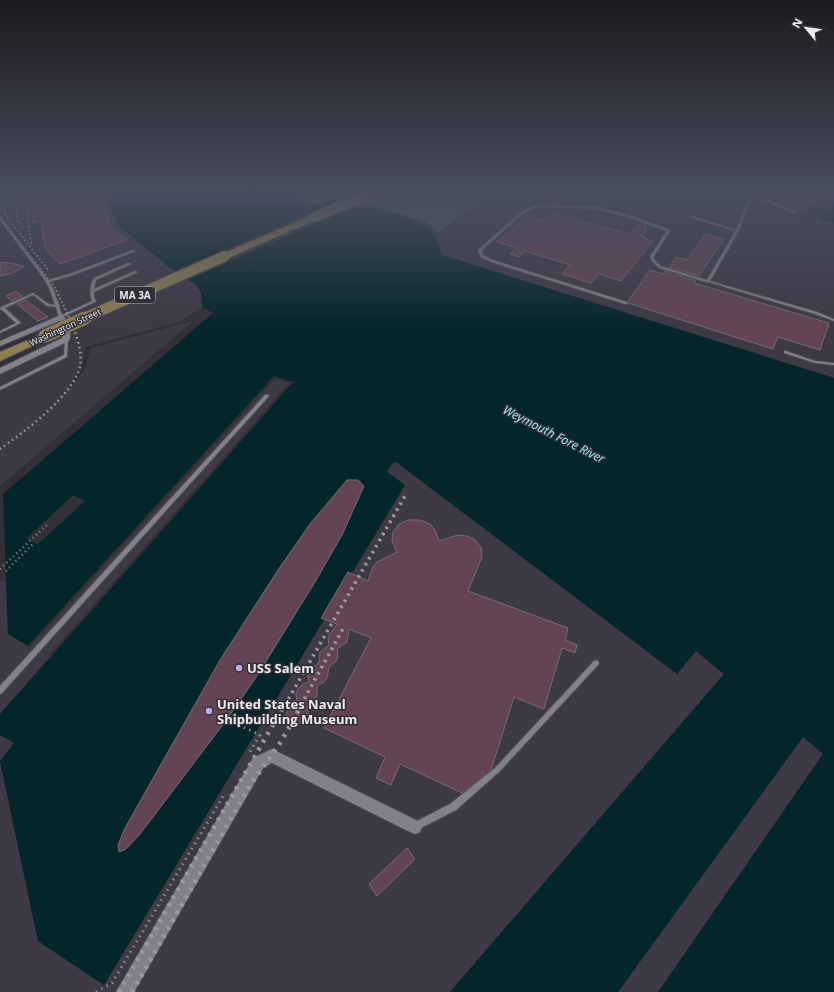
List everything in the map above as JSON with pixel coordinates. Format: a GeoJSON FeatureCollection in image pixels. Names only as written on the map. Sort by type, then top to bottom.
{"type":"FeatureCollection","features":[{"type":"Feature","properties":{"kind":"main road","name":"Washington Street"},"geometry":{"type":"LineString","coordinates":[[0,357],[132,296],[267,238]]}},
{"type":"Feature","properties":{"kind":"street"},"geometry":{"type":"LineString","coordinates":[[0,344],[61,316],[67,332],[66,339],[0,371]]}},
{"type":"Feature","properties":{"kind":"street"},"geometry":{"type":"LineString","coordinates":[[125,992],[258,764],[272,756],[415,827]]}},
{"type":"Feature","properties":{"kind":"lane"},"geometry":{"type":"LineString","coordinates":[[16,238],[39,268],[47,281],[61,316],[94,301],[92,298],[92,285],[99,276],[129,264]]}},
{"type":"Feature","properties":{"kind":"lane"},"geometry":{"type":"LineString","coordinates":[[493,238],[480,250],[482,256],[507,266],[626,303]]}},
{"type":"Feature","properties":{"kind":"lane"},"geometry":{"type":"LineString","coordinates":[[664,238],[652,256],[655,263],[665,269],[816,313],[834,320]]}},
{"type":"Feature","properties":{"kind":"lane"},"geometry":{"type":"LineString","coordinates":[[707,282],[733,238]]}},
{"type":"Feature","properties":{"kind":"lane"},"geometry":{"type":"LineString","coordinates":[[47,281],[70,275],[134,251]]}},
{"type":"Feature","properties":{"kind":"lane"},"geometry":{"type":"LineString","coordinates":[[93,291],[136,272]]}},
{"type":"Feature","properties":{"kind":"lane"},"geometry":{"type":"LineString","coordinates":[[0,332],[19,323],[1,308],[32,294],[48,305],[58,306]]}},
{"type":"Feature","properties":{"kind":"lane"},"geometry":{"type":"LineString","coordinates":[[0,389],[66,356],[66,339]]}},
{"type":"Feature","properties":{"kind":"lane"},"geometry":{"type":"LineString","coordinates":[[785,352],[815,362],[834,364]]}},
{"type":"Feature","properties":{"kind":"lane"},"geometry":{"type":"LineString","coordinates":[[0,691],[266,396]]}},
{"type":"Feature","properties":{"kind":"lane"},"geometry":{"type":"LineString","coordinates":[[415,827],[453,807],[497,770],[596,663]]}},
{"type":"Feature","properties":{"kind":"path"},"geometry":{"type":"LineString","coordinates":[[1,569],[49,523]]}},
{"type":"Feature","properties":{"kind":"path"},"geometry":{"type":"LineString","coordinates":[[6,571],[34,543]]}},
{"type":"Feature","properties":{"kind":"path"},"geometry":{"type":"LineString","coordinates":[[222,717],[260,735],[244,762]]}},
{"type":"Feature","properties":{"kind":"path"},"geometry":{"type":"LineString","coordinates":[[96,992],[112,983],[228,788]]}},
{"type":"Feature","properties":{"kind":"shaded area"},"geometry":{"type":"Polygon","coordinates":[[[0,238],[134,238],[168,266],[196,285],[201,292],[202,307],[182,321],[86,347],[82,367],[69,389],[85,370],[91,348],[193,321],[0,486],[0,374],[36,357],[33,325],[0,340],[0,238]]]}},
{"type":"Feature","properties":{"kind":"shaded area"},"geometry":{"type":"Polygon","coordinates":[[[436,238],[834,238],[834,378],[442,255],[436,238]]]}},
{"type":"Feature","properties":{"kind":"shaded area"},"geometry":{"type":"Polygon","coordinates":[[[274,376],[293,382],[0,714],[0,582],[6,581],[8,634],[274,376]]]}},
{"type":"Feature","properties":{"kind":"shaded area"},"geometry":{"type":"Polygon","coordinates":[[[396,462],[677,674],[696,651],[724,674],[450,992],[0,992],[0,762],[38,941],[104,985],[405,485],[387,472],[392,463],[396,462]]]}},
{"type":"Feature","properties":{"kind":"shaded area"},"geometry":{"type":"Polygon","coordinates":[[[0,735],[14,743],[0,761],[0,735]]]}},
{"type":"Feature","properties":{"kind":"shaded area"},"geometry":{"type":"Polygon","coordinates":[[[803,737],[823,754],[658,992],[618,992],[803,737]]]}},
{"type":"Feature","properties":{"kind":"water","name":"Weymouth Fore River"},"geometry":{"type":"Polygon","coordinates":[[[134,238],[435,238],[442,255],[834,378],[834,992],[658,992],[823,754],[803,737],[618,992],[450,992],[724,674],[696,651],[677,674],[396,462],[392,464],[387,472],[405,485],[104,985],[38,941],[0,761],[14,743],[0,735],[0,714],[293,382],[274,377],[28,646],[8,634],[3,494],[213,313],[202,307],[201,292],[196,285],[168,266],[134,238]]]}},
{"type":"Feature","properties":{"kind":"pier"},"geometry":{"type":"Polygon","coordinates":[[[251,238],[283,238],[186,281],[172,272],[251,238]]]}},
{"type":"Feature","properties":{"kind":"pier"},"geometry":{"type":"Polygon","coordinates":[[[274,376],[293,382],[50,657],[48,656],[289,383],[275,379],[30,647],[28,646],[274,376]]]}},
{"type":"Feature","properties":{"kind":"pier"},"geometry":{"type":"Polygon","coordinates":[[[73,495],[85,501],[38,544],[26,539],[73,495]]]}},
{"type":"Feature","properties":{"kind":"building"},"geometry":{"type":"Polygon","coordinates":[[[43,238],[125,238],[127,240],[60,264],[45,249],[43,238]]]}},
{"type":"Feature","properties":{"kind":"building"},"geometry":{"type":"Polygon","coordinates":[[[501,238],[644,238],[653,241],[621,281],[599,274],[591,283],[562,274],[570,265],[525,251],[519,257],[510,254],[516,248],[497,242],[501,238]]]}},
{"type":"Feature","properties":{"kind":"building"},"geometry":{"type":"Polygon","coordinates":[[[702,238],[724,239],[699,276],[669,267],[676,257],[687,260],[702,238]]]}},
{"type":"Feature","properties":{"kind":"building"},"geometry":{"type":"Polygon","coordinates":[[[0,262],[24,266],[13,273],[0,276],[0,262]]]}},
{"type":"Feature","properties":{"kind":"building"},"geometry":{"type":"Polygon","coordinates":[[[650,270],[663,274],[665,271],[696,281],[694,283],[829,323],[820,350],[778,337],[773,349],[628,303],[650,270]]]}},
{"type":"Feature","properties":{"kind":"building"},"geometry":{"type":"Polygon","coordinates":[[[16,291],[22,296],[12,301],[6,296],[16,291]]]}},
{"type":"Feature","properties":{"kind":"building"},"geometry":{"type":"Polygon","coordinates":[[[26,300],[48,317],[38,321],[17,304],[26,300]]]}},
{"type":"Feature","properties":{"kind":"building","name":"USS Salem"},"geometry":{"type":"Polygon","coordinates":[[[347,480],[358,480],[364,486],[342,535],[315,582],[257,676],[225,722],[140,834],[126,849],[119,852],[118,845],[125,828],[220,660],[278,570],[310,524],[347,480]]]}},
{"type":"Feature","properties":{"kind":"building"},"geometry":{"type":"Polygon","coordinates":[[[409,520],[420,520],[430,524],[435,530],[439,541],[458,535],[467,536],[475,540],[481,547],[482,557],[468,591],[568,628],[565,640],[577,645],[575,653],[562,648],[544,709],[514,697],[491,770],[462,793],[400,764],[391,785],[376,778],[385,757],[324,728],[371,638],[349,629],[347,642],[337,649],[338,657],[329,667],[327,678],[323,683],[317,685],[317,695],[315,700],[308,705],[308,714],[305,720],[294,725],[289,722],[286,717],[288,708],[297,701],[296,694],[298,689],[303,684],[309,682],[308,676],[310,669],[319,663],[320,652],[329,645],[328,637],[337,624],[321,618],[348,572],[368,581],[372,569],[377,562],[397,552],[392,541],[393,532],[399,524],[409,520]]]}},
{"type":"Feature","properties":{"kind":"building"},"geometry":{"type":"Polygon","coordinates":[[[407,848],[415,859],[377,896],[369,884],[407,848]]]}},
{"type":"Feature","properties":{"kind":"railway"},"geometry":{"type":"LineString","coordinates":[[16,238],[54,286],[70,319]]}},
{"type":"Feature","properties":{"kind":"railway"},"geometry":{"type":"LineString","coordinates":[[23,238],[48,270]]}},
{"type":"Feature","properties":{"kind":"railway"},"geometry":{"type":"LineString","coordinates":[[31,238],[32,246]]}},
{"type":"Feature","properties":{"kind":"railway"},"geometry":{"type":"LineString","coordinates":[[0,449],[47,412],[69,389],[76,377],[81,360],[78,342],[70,318]]}},
{"type":"Feature","properties":{"kind":"railway"},"geometry":{"type":"LineString","coordinates":[[285,705],[405,496]]}},
{"type":"Feature","properties":{"kind":"railway"},"geometry":{"type":"LineString","coordinates":[[301,705],[344,627]]}},
{"type":"Feature","properties":{"kind":"railway"},"geometry":{"type":"LineString","coordinates":[[119,992],[285,704]]}},
{"type":"Feature","properties":{"kind":"railway"},"geometry":{"type":"LineString","coordinates":[[132,992],[249,787],[282,740],[302,704]]}},
{"type":"Feature","properties":{"kind":"place","name":"USS Salem"},"geometry":{"type":"Point","coordinates":[239,668]}},
{"type":"Feature","properties":{"kind":"place","name":"United States Naval Shipbuilding Museum"},"geometry":{"type":"Point","coordinates":[209,711]}}]}
